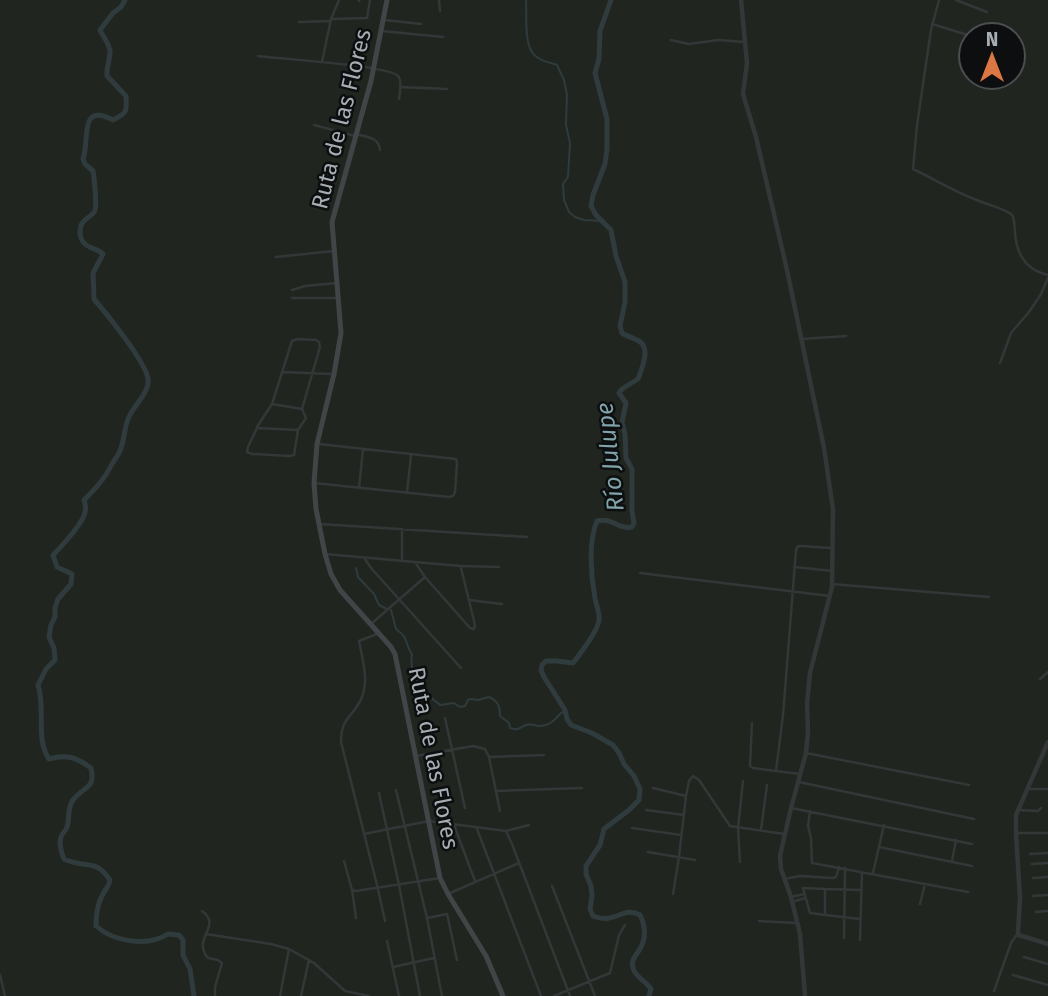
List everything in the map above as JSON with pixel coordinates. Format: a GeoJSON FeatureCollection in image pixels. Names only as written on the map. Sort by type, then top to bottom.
{"type":"FeatureCollection","features":[{"type":"Feature","properties":{"kind":"main road","name":"Ruta de las Flores"},"geometry":{"type":"LineString","coordinates":[[387,0],[373,69],[334,213],[332,233],[341,333],[317,444],[314,483],[325,554],[335,582],[395,654],[440,878],[482,948],[503,996]]}},
{"type":"Feature","properties":{"kind":"street"},"geometry":{"type":"LineString","coordinates":[[322,62],[330,20],[339,0]]}},
{"type":"Feature","properties":{"kind":"street"},"geometry":{"type":"LineString","coordinates":[[299,22],[367,19],[370,0]]}},
{"type":"Feature","properties":{"kind":"street"},"geometry":{"type":"LineString","coordinates":[[439,0],[440,11]]}},
{"type":"Feature","properties":{"kind":"street"},"geometry":{"type":"LineString","coordinates":[[741,0],[747,63],[743,94],[760,153],[802,339],[827,465],[834,517],[832,584],[810,673],[806,753],[784,834],[780,861],[797,923],[804,996]]}},
{"type":"Feature","properties":{"kind":"street"},"geometry":{"type":"LineString","coordinates":[[939,0],[932,24],[919,108],[913,169],[1013,216],[1015,238],[1023,258],[1030,268],[1048,277],[1041,294],[1011,333],[1000,363]]}},
{"type":"Feature","properties":{"kind":"street"},"geometry":{"type":"LineString","coordinates":[[956,0],[988,12]]}},
{"type":"Feature","properties":{"kind":"street"},"geometry":{"type":"LineString","coordinates":[[384,20],[421,24]]}},
{"type":"Feature","properties":{"kind":"street"},"geometry":{"type":"LineString","coordinates":[[932,24],[957,32]]}},
{"type":"Feature","properties":{"kind":"street"},"geometry":{"type":"LineString","coordinates":[[382,32],[443,37]]}},
{"type":"Feature","properties":{"kind":"street"},"geometry":{"type":"LineString","coordinates":[[671,40],[689,44],[718,40],[745,42]]}},
{"type":"Feature","properties":{"kind":"street"},"geometry":{"type":"LineString","coordinates":[[258,56],[364,66],[398,75],[401,87],[399,99]]}},
{"type":"Feature","properties":{"kind":"street"},"geometry":{"type":"LineString","coordinates":[[401,87],[447,89]]}},
{"type":"Feature","properties":{"kind":"street"},"geometry":{"type":"LineString","coordinates":[[314,125],[377,140],[380,150]]}},
{"type":"Feature","properties":{"kind":"street"},"geometry":{"type":"LineString","coordinates":[[276,257],[334,251]]}},
{"type":"Feature","properties":{"kind":"street"},"geometry":{"type":"LineString","coordinates":[[292,290],[337,283]]}},
{"type":"Feature","properties":{"kind":"street"},"geometry":{"type":"LineString","coordinates":[[292,298],[339,298]]}},
{"type":"Feature","properties":{"kind":"street"},"geometry":{"type":"LineString","coordinates":[[802,339],[846,336]]}},
{"type":"Feature","properties":{"kind":"street"},"geometry":{"type":"LineString","coordinates":[[295,339],[316,340],[320,344],[302,409],[306,418],[298,430],[295,453],[293,456],[249,454],[248,447],[272,404],[283,372],[291,343],[295,339]]}},
{"type":"Feature","properties":{"kind":"street"},"geometry":{"type":"LineString","coordinates":[[283,372],[334,374]]}},
{"type":"Feature","properties":{"kind":"street"},"geometry":{"type":"LineString","coordinates":[[272,404],[302,409]]}},
{"type":"Feature","properties":{"kind":"street"},"geometry":{"type":"LineString","coordinates":[[257,428],[298,430]]}},
{"type":"Feature","properties":{"kind":"street"},"geometry":{"type":"LineString","coordinates":[[314,483],[449,497],[455,492],[456,459],[317,444]]}},
{"type":"Feature","properties":{"kind":"street"},"geometry":{"type":"LineString","coordinates":[[359,489],[363,449]]}},
{"type":"Feature","properties":{"kind":"street"},"geometry":{"type":"LineString","coordinates":[[407,493],[411,454]]}},
{"type":"Feature","properties":{"kind":"street"},"geometry":{"type":"LineString","coordinates":[[319,524],[527,537]]}},
{"type":"Feature","properties":{"kind":"street"},"geometry":{"type":"LineString","coordinates":[[402,528],[402,561]]}},
{"type":"Feature","properties":{"kind":"street"},"geometry":{"type":"LineString","coordinates":[[776,771],[796,550],[798,546],[834,548]]}},
{"type":"Feature","properties":{"kind":"street"},"geometry":{"type":"LineString","coordinates":[[325,554],[499,567]]}},
{"type":"Feature","properties":{"kind":"street"},"geometry":{"type":"LineString","coordinates":[[365,559],[461,668]]}},
{"type":"Feature","properties":{"kind":"street"},"geometry":{"type":"LineString","coordinates":[[415,562],[425,577],[470,628],[474,629],[460,566]]}},
{"type":"Feature","properties":{"kind":"street"},"geometry":{"type":"LineString","coordinates":[[794,567],[833,572]]}},
{"type":"Feature","properties":{"kind":"street"},"geometry":{"type":"LineString","coordinates":[[640,573],[830,596]]}},
{"type":"Feature","properties":{"kind":"street"},"geometry":{"type":"LineString","coordinates":[[371,624],[425,577]]}},
{"type":"Feature","properties":{"kind":"street"},"geometry":{"type":"LineString","coordinates":[[832,584],[989,597]]}},
{"type":"Feature","properties":{"kind":"street"},"geometry":{"type":"LineString","coordinates":[[469,600],[502,604]]}},
{"type":"Feature","properties":{"kind":"street"},"geometry":{"type":"LineString","coordinates":[[379,633],[359,641],[364,662],[363,694],[358,705],[348,715],[341,733],[343,752],[385,920]]}},
{"type":"Feature","properties":{"kind":"street"},"geometry":{"type":"LineString","coordinates":[[1040,679],[1048,672]]}},
{"type":"Feature","properties":{"kind":"street"},"geometry":{"type":"LineString","coordinates":[[445,718],[465,808]]}},
{"type":"Feature","properties":{"kind":"street"},"geometry":{"type":"LineString","coordinates":[[752,723],[750,766],[800,774]]}},
{"type":"Feature","properties":{"kind":"street"},"geometry":{"type":"LineString","coordinates":[[995,991],[1011,943],[1018,933],[1018,810],[1048,743]]}},
{"type":"Feature","properties":{"kind":"street"},"geometry":{"type":"LineString","coordinates":[[416,756],[473,746],[482,747],[489,757],[500,811]]}},
{"type":"Feature","properties":{"kind":"street"},"geometry":{"type":"LineString","coordinates":[[806,753],[969,785]]}},
{"type":"Feature","properties":{"kind":"street"},"geometry":{"type":"LineString","coordinates":[[489,757],[544,755]]}},
{"type":"Feature","properties":{"kind":"street"},"geometry":{"type":"LineString","coordinates":[[673,894],[686,796],[691,778],[696,777],[730,826],[784,834]]}},
{"type":"Feature","properties":{"kind":"street"},"geometry":{"type":"LineString","coordinates":[[740,863],[738,828],[743,781]]}},
{"type":"Feature","properties":{"kind":"street"},"geometry":{"type":"LineString","coordinates":[[761,831],[767,785]]}},
{"type":"Feature","properties":{"kind":"street"},"geometry":{"type":"LineString","coordinates":[[798,785],[974,819]]}},
{"type":"Feature","properties":{"kind":"street"},"geometry":{"type":"LineString","coordinates":[[496,791],[582,788]]}},
{"type":"Feature","properties":{"kind":"street"},"geometry":{"type":"LineString","coordinates":[[653,789],[686,796]]}},
{"type":"Feature","properties":{"kind":"street"},"geometry":{"type":"LineString","coordinates":[[1027,789],[1048,789]]}},
{"type":"Feature","properties":{"kind":"street"},"geometry":{"type":"LineString","coordinates":[[396,790],[419,882],[442,996]]}},
{"type":"Feature","properties":{"kind":"street"},"geometry":{"type":"LineString","coordinates":[[379,793],[421,996]]}},
{"type":"Feature","properties":{"kind":"street"},"geometry":{"type":"LineString","coordinates":[[791,807],[972,844]]}},
{"type":"Feature","properties":{"kind":"street"},"geometry":{"type":"LineString","coordinates":[[1018,810],[1038,811],[1041,807]]}},
{"type":"Feature","properties":{"kind":"street"},"geometry":{"type":"LineString","coordinates":[[646,810],[684,815]]}},
{"type":"Feature","properties":{"kind":"street"},"geometry":{"type":"LineString","coordinates":[[810,811],[808,826],[811,863],[968,892]]}},
{"type":"Feature","properties":{"kind":"street"},"geometry":{"type":"LineString","coordinates":[[364,834],[429,821],[506,831],[529,825]]}},
{"type":"Feature","properties":{"kind":"street"},"geometry":{"type":"LineString","coordinates":[[454,825],[475,883]]}},
{"type":"Feature","properties":{"kind":"street"},"geometry":{"type":"LineString","coordinates":[[873,874],[884,825]]}},
{"type":"Feature","properties":{"kind":"street"},"geometry":{"type":"LineString","coordinates":[[476,828],[541,996]]}},
{"type":"Feature","properties":{"kind":"street"},"geometry":{"type":"LineString","coordinates":[[632,828],[682,835]]}},
{"type":"Feature","properties":{"kind":"street"},"geometry":{"type":"LineString","coordinates":[[506,831],[570,996]]}},
{"type":"Feature","properties":{"kind":"street"},"geometry":{"type":"LineString","coordinates":[[1016,833],[1048,833]]}},
{"type":"Feature","properties":{"kind":"street"},"geometry":{"type":"LineString","coordinates":[[952,862],[956,840]]}},
{"type":"Feature","properties":{"kind":"street"},"geometry":{"type":"LineString","coordinates":[[879,847],[972,866]]}},
{"type":"Feature","properties":{"kind":"street"},"geometry":{"type":"LineString","coordinates":[[648,852],[695,860]]}},
{"type":"Feature","properties":{"kind":"street"},"geometry":{"type":"LineString","coordinates":[[1030,854],[1048,853]]}},
{"type":"Feature","properties":{"kind":"street"},"geometry":{"type":"LineString","coordinates":[[344,861],[356,918]]}},
{"type":"Feature","properties":{"kind":"street"},"geometry":{"type":"LineString","coordinates":[[448,894],[519,863]]}},
{"type":"Feature","properties":{"kind":"street"},"geometry":{"type":"LineString","coordinates":[[1032,864],[1048,863]]}},
{"type":"Feature","properties":{"kind":"street"},"geometry":{"type":"LineString","coordinates":[[784,879],[800,876],[833,878],[836,877],[839,867]]}},
{"type":"Feature","properties":{"kind":"street"},"geometry":{"type":"LineString","coordinates":[[844,939],[845,868]]}},
{"type":"Feature","properties":{"kind":"street"},"geometry":{"type":"LineString","coordinates":[[860,940],[862,872]]}},
{"type":"Feature","properties":{"kind":"street"},"geometry":{"type":"LineString","coordinates":[[1033,878],[1048,877]]}},
{"type":"Feature","properties":{"kind":"street"},"geometry":{"type":"LineString","coordinates":[[352,890],[378,889],[440,878]]}},
{"type":"Feature","properties":{"kind":"street"},"geometry":{"type":"LineString","coordinates":[[920,905],[925,883]]}},
{"type":"Feature","properties":{"kind":"street"},"geometry":{"type":"LineString","coordinates":[[552,886],[595,996]]}},
{"type":"Feature","properties":{"kind":"street"},"geometry":{"type":"LineString","coordinates":[[860,919],[810,913],[803,888],[861,890]]}},
{"type":"Feature","properties":{"kind":"street"},"geometry":{"type":"LineString","coordinates":[[825,889],[825,915]]}},
{"type":"Feature","properties":{"kind":"street"},"geometry":{"type":"LineString","coordinates":[[1033,896],[1048,895]]}},
{"type":"Feature","properties":{"kind":"street"},"geometry":{"type":"LineString","coordinates":[[791,899],[804,896]]}},
{"type":"Feature","properties":{"kind":"street"},"geometry":{"type":"LineString","coordinates":[[202,911],[210,918],[202,946],[205,954],[208,958],[222,963],[215,996]]}},
{"type":"Feature","properties":{"kind":"street"},"geometry":{"type":"LineString","coordinates":[[1036,912],[1048,911]]}},
{"type":"Feature","properties":{"kind":"street"},"geometry":{"type":"LineString","coordinates":[[427,918],[447,915],[457,960]]}},
{"type":"Feature","properties":{"kind":"street"},"geometry":{"type":"LineString","coordinates":[[759,921],[797,923]]}},
{"type":"Feature","properties":{"kind":"street"},"geometry":{"type":"LineString","coordinates":[[554,996],[610,973],[619,934],[625,925]]}},
{"type":"Feature","properties":{"kind":"street"},"geometry":{"type":"LineString","coordinates":[[1018,933],[1048,944]]}},
{"type":"Feature","properties":{"kind":"street"},"geometry":{"type":"LineString","coordinates":[[206,934],[289,949],[309,960],[345,990],[369,996]]}},
{"type":"Feature","properties":{"kind":"street"},"geometry":{"type":"LineString","coordinates":[[387,940],[399,996]]}},
{"type":"Feature","properties":{"kind":"street"},"geometry":{"type":"LineString","coordinates":[[280,996],[289,949]]}},
{"type":"Feature","properties":{"kind":"street"},"geometry":{"type":"LineString","coordinates":[[1024,957],[1048,964]]}},
{"type":"Feature","properties":{"kind":"street"},"geometry":{"type":"LineString","coordinates":[[393,967],[435,958]]}},
{"type":"Feature","properties":{"kind":"street"},"geometry":{"type":"LineString","coordinates":[[301,996],[309,960]]}},
{"type":"Feature","properties":{"kind":"street"},"geometry":{"type":"LineString","coordinates":[[0,975],[5,996]]}},
{"type":"Feature","properties":{"kind":"street"},"geometry":{"type":"LineString","coordinates":[[1013,975],[1048,985]]}},
{"type":"Feature","properties":{"kind":"shaded area"},"geometry":{"type":"Polygon","coordinates":[[[0,0],[1048,0],[1048,996],[0,996],[0,0]]]}},
{"type":"Feature","properties":{"kind":"waterway"},"geometry":{"type":"LineString","coordinates":[[125,0],[100,30],[110,49],[107,76],[126,96],[126,109],[124,114],[113,120],[102,116],[95,116],[90,120],[83,159],[93,171],[96,207],[93,214],[82,224],[80,232],[86,245],[103,254],[93,273],[94,299],[133,350],[146,371],[148,384],[127,421],[119,453],[102,480],[84,500],[85,511],[81,522],[53,555],[57,567],[72,574],[71,584],[58,599],[51,625],[49,637],[55,660],[46,669],[38,685],[41,733],[49,759],[71,758],[91,768],[90,784],[71,803],[68,824],[60,845],[64,859],[95,866],[110,880],[99,903],[96,926],[112,936],[131,941],[151,940],[168,934],[179,935],[183,940],[183,955],[190,969],[194,996]]}},
{"type":"Feature","properties":{"kind":"waterway"},"geometry":{"type":"LineString","coordinates":[[526,0],[529,47],[537,57],[557,65],[567,95],[566,125],[570,143],[568,177],[563,184],[564,200],[569,212],[575,217],[602,221]]}},
{"type":"Feature","properties":{"kind":"waterway","name":"Río Julupe"},"geometry":{"type":"LineString","coordinates":[[611,0],[600,31],[599,59],[595,73],[607,119],[607,149],[605,164],[591,206],[611,230],[625,282],[625,302],[620,326],[622,333],[643,344],[645,353],[638,379],[619,393],[626,403],[622,423],[626,458],[632,469],[634,523],[632,527],[623,527],[603,520],[597,521],[592,539],[591,559],[598,625],[573,663],[546,661],[541,670],[571,725],[613,745],[640,789],[639,800],[604,829],[600,845],[586,866],[586,874],[591,886],[590,909],[593,916],[608,918],[629,912],[640,915],[644,939],[632,964],[636,974],[651,989],[649,996]]}},
{"type":"Feature","properties":{"kind":"waterway"},"geometry":{"type":"LineString","coordinates":[[356,568],[358,577],[374,594],[379,605],[387,609]]}},
{"type":"Feature","properties":{"kind":"waterway"},"geometry":{"type":"LineString","coordinates":[[391,610],[396,629],[405,638],[412,654],[415,676],[428,695],[440,705],[454,703],[460,707],[465,706],[468,700],[489,697],[498,704],[500,716],[509,723],[510,728],[515,729],[527,725],[545,725],[565,712]]}}]}
